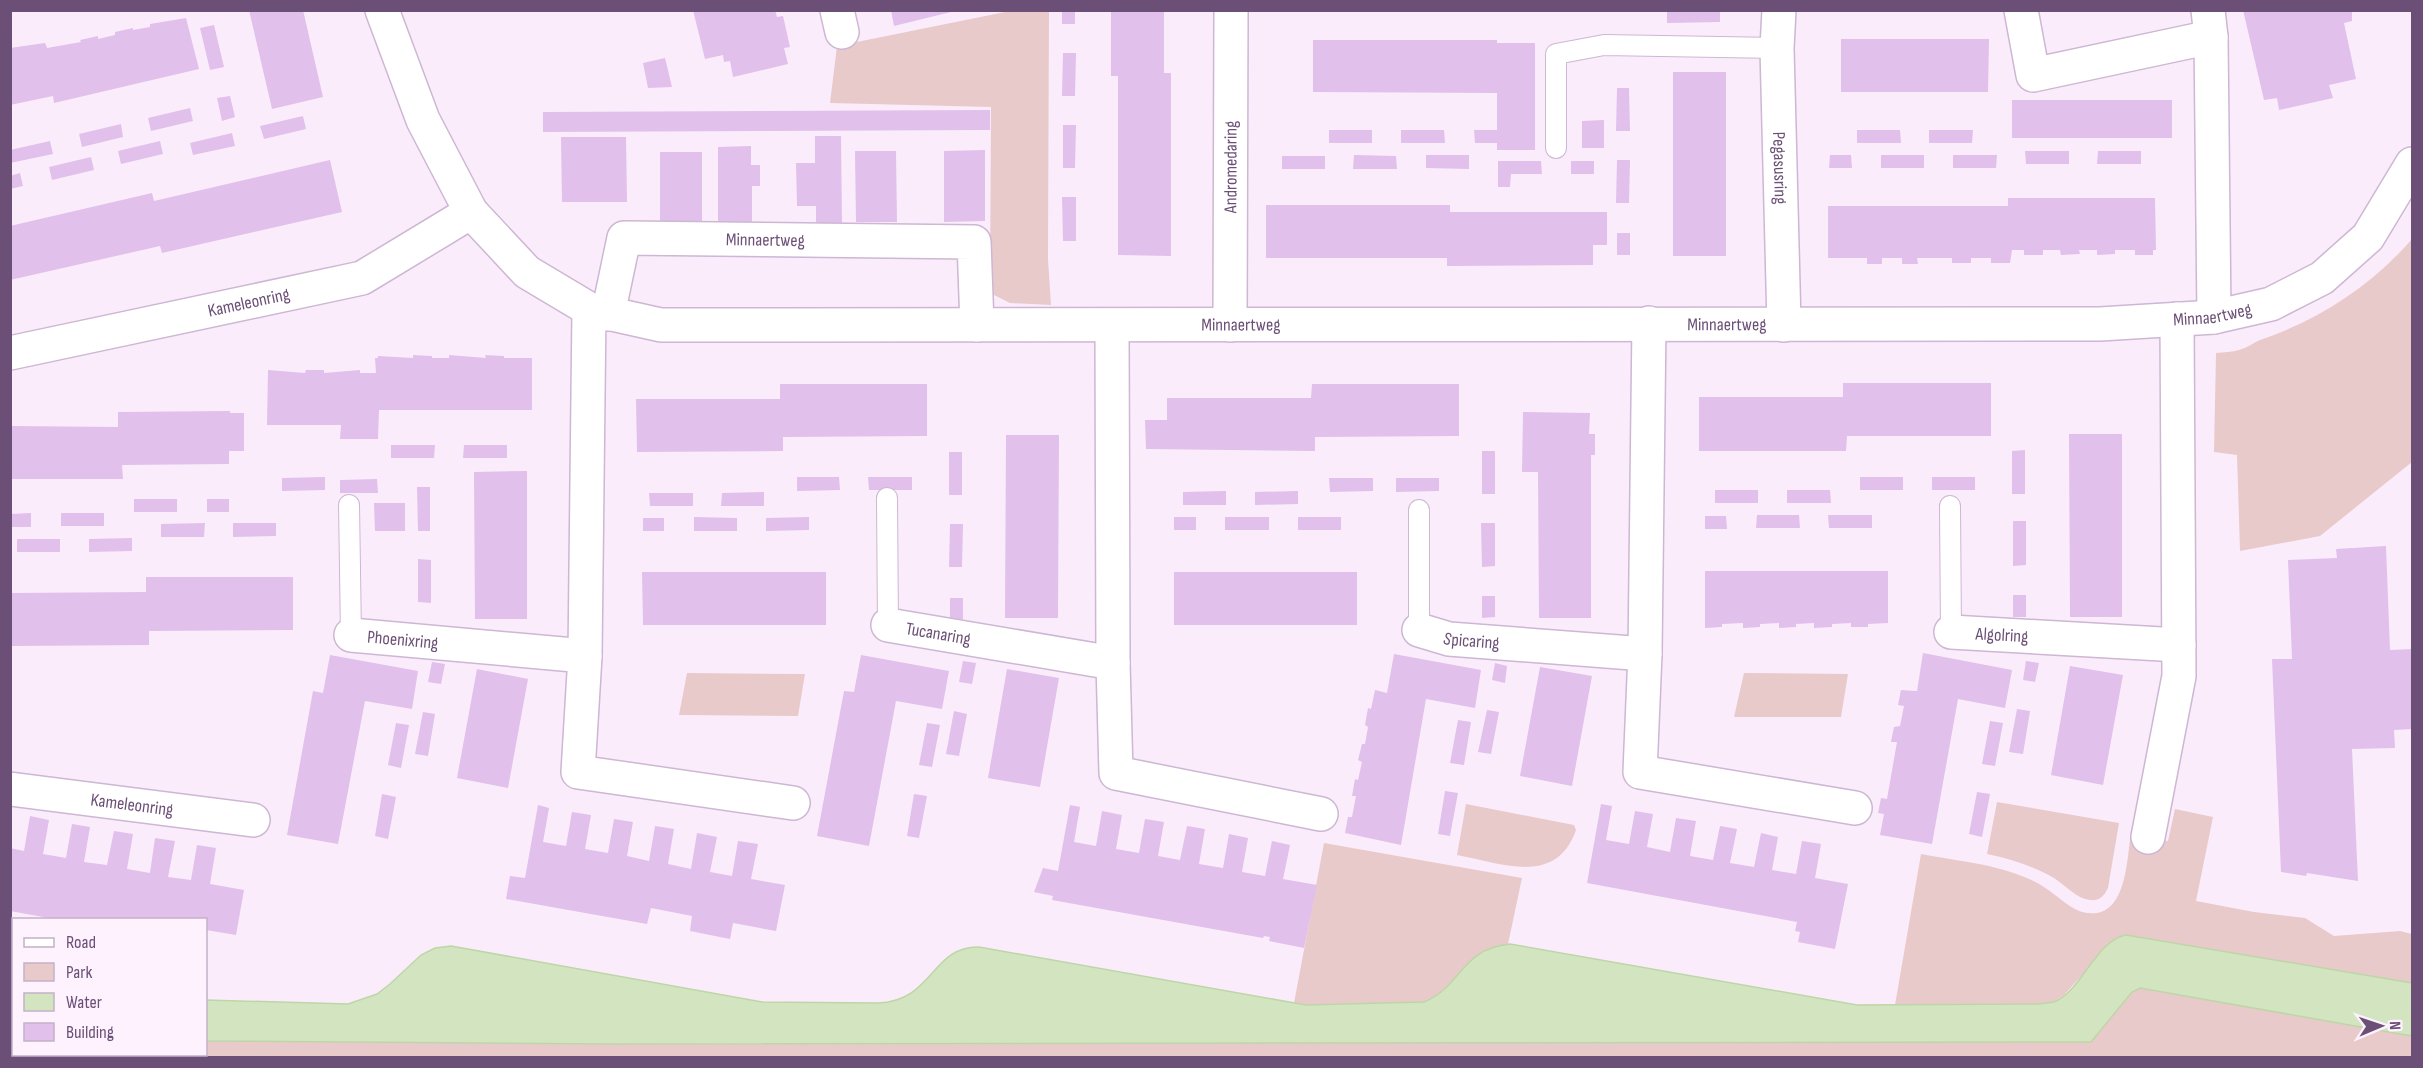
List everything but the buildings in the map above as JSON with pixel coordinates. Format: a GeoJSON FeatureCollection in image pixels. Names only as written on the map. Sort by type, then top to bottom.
{"type":"FeatureCollection","features":[{"type":"Feature","properties":{"kind":"street","name":"Minnaertweg"},"geometry":{"type":"LineString","coordinates":[[382,10],[423,120],[471,212],[527,272],[598,312],[661,325],[2100,324],[2214,317],[2271,304],[2322,278],[2368,237],[2412,164]]}},
{"type":"Feature","properties":{"kind":"street","name":"Andromedaring"},"geometry":{"type":"LineString","coordinates":[[1230,325],[1231,10]]}},
{"type":"Feature","properties":{"kind":"street","name":"Pegasusring"},"geometry":{"type":"LineString","coordinates":[[1779,10],[1777,48],[1784,325]]}},
{"type":"Feature","properties":{"kind":"street"},"geometry":{"type":"LineString","coordinates":[[2021,10],[2033,75],[2210,24],[2214,317]]}},
{"type":"Feature","properties":{"kind":"street","name":"Kameleonring"},"geometry":{"type":"LineString","coordinates":[[10,353],[362,278],[471,212]]}},
{"type":"Feature","properties":{"kind":"street","name":"Minnaertweg"},"geometry":{"type":"LineString","coordinates":[[598,312],[624,238],[974,242],[977,325]]}},
{"type":"Feature","properties":{"kind":"street"},"geometry":{"type":"LineString","coordinates":[[598,312],[585,656],[578,772],[793,803]]}},
{"type":"Feature","properties":{"kind":"street"},"geometry":{"type":"LineString","coordinates":[[2148,837],[2179,676],[2176,319]]}},
{"type":"Feature","properties":{"kind":"street"},"geometry":{"type":"LineString","coordinates":[[1649,323],[1645,654],[1640,772],[1855,808]]}},
{"type":"Feature","properties":{"kind":"street"},"geometry":{"type":"LineString","coordinates":[[1112,326],[1113,663],[1116,773],[1321,814]]}},
{"type":"Feature","properties":{"kind":"street","name":"Tucanaring"},"geometry":{"type":"LineString","coordinates":[[888,625],[1113,663]]}},
{"type":"Feature","properties":{"kind":"street","name":"Spicaring"},"geometry":{"type":"LineString","coordinates":[[1419,630],[1449,639],[1645,654]]}},
{"type":"Feature","properties":{"kind":"street","name":"Algolring"},"geometry":{"type":"LineString","coordinates":[[1951,632],[2179,645]]}},
{"type":"Feature","properties":{"kind":"street","name":"Phoenixring"},"geometry":{"type":"LineString","coordinates":[[351,635],[585,656]]}},
{"type":"Feature","properties":{"kind":"street","name":"Kameleonring"},"geometry":{"type":"LineString","coordinates":[[10,789],[253,820]]}},
{"type":"Feature","properties":{"kind":"lane"},"geometry":{"type":"LineString","coordinates":[[1556,148],[1556,54],[1604,45],[1777,48]]}},
{"type":"Feature","properties":{"kind":"lane","name":"Tucanaring"},"geometry":{"type":"LineString","coordinates":[[887,498],[888,625]]}},
{"type":"Feature","properties":{"kind":"lane","name":"Phoenixring"},"geometry":{"type":"LineString","coordinates":[[349,505],[351,635]]}},
{"type":"Feature","properties":{"kind":"lane","name":"Algolring"},"geometry":{"type":"LineString","coordinates":[[1950,506],[1951,632]]}},
{"type":"Feature","properties":{"kind":"lane","name":"Spicaring"},"geometry":{"type":"LineString","coordinates":[[1419,510],[1419,630]]}},
{"type":"Feature","properties":{"kind":"green space"},"geometry":{"type":"Polygon","coordinates":[[[1010,11],[1049,11],[1048,259],[1051,305],[1010,303],[990,293],[991,107],[830,103],[837,46],[1010,11]]]}},
{"type":"Feature","properties":{"kind":"green space"},"geometry":{"type":"Polygon","coordinates":[[[2412,239],[2412,462],[2320,536],[2240,551],[2237,455],[2214,452],[2216,353],[2242,349],[2323,312],[2343,300],[2379,272],[2412,239]]]}},
{"type":"Feature","properties":{"kind":"green space"},"geometry":{"type":"Polygon","coordinates":[[[687,673],[805,674],[798,716],[679,715],[687,673]]]}},
{"type":"Feature","properties":{"kind":"green space"},"geometry":{"type":"Polygon","coordinates":[[[1744,673],[1848,674],[1841,717],[1734,717],[1744,673]]]}},
{"type":"Feature","properties":{"kind":"green space"},"geometry":{"type":"Polygon","coordinates":[[[1997,802],[2119,823],[2108,888],[2103,896],[2096,900],[2085,899],[2038,870],[1987,854],[1997,802]]]}},
{"type":"Feature","properties":{"kind":"green space"},"geometry":{"type":"Polygon","coordinates":[[[1466,804],[1574,825],[1576,830],[1567,848],[1555,859],[1541,865],[1509,866],[1457,855],[1466,804]]]}},
{"type":"Feature","properties":{"kind":"green space"},"geometry":{"type":"Polygon","coordinates":[[[2175,809],[2213,817],[2196,901],[2254,912],[2305,918],[2334,936],[2400,931],[2412,934],[2412,983],[2126,935],[2113,941],[2064,995],[2054,1002],[1895,1005],[1921,854],[1990,866],[2016,874],[2042,885],[2078,910],[2097,913],[2107,909],[2120,892],[2131,833],[2136,837],[2168,841],[2175,809]]]}},
{"type":"Feature","properties":{"kind":"green space"},"geometry":{"type":"Polygon","coordinates":[[[1324,843],[1522,878],[1508,944],[1481,954],[1471,961],[1446,988],[1424,1002],[1306,1005],[1294,1003],[1324,843]]]}},
{"type":"Feature","properties":{"kind":"green space"},"geometry":{"type":"Polygon","coordinates":[[[2140,988],[2412,1036],[2412,1057],[11,1058],[10,1041],[12,1041],[12,1056],[207,1056],[207,1041],[611,1044],[2090,1042],[2132,992],[2140,988]]]}},
{"type":"Feature","properties":{"kind":"water"},"geometry":{"type":"Polygon","coordinates":[[[2126,935],[2412,983],[2412,1036],[2140,988],[2132,992],[2091,1042],[611,1044],[207,1041],[207,1000],[348,1004],[377,994],[421,955],[435,948],[451,946],[762,1002],[878,1003],[896,1000],[911,993],[951,955],[963,949],[979,947],[1306,1005],[1424,1002],[1437,995],[1481,953],[1494,947],[1510,944],[1857,1005],[2054,1002],[2073,988],[2097,956],[2115,939],[2126,935]]]}}]}
